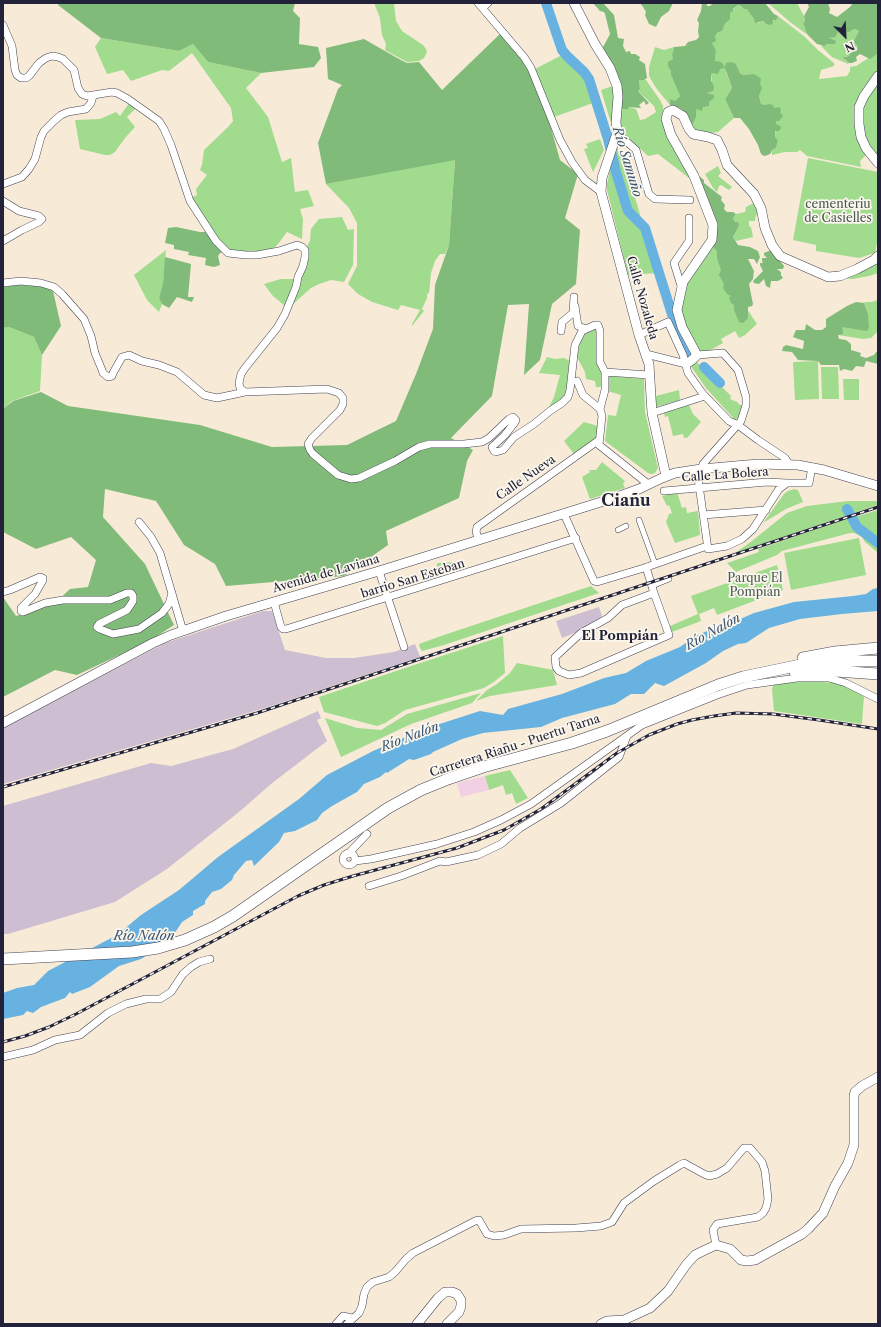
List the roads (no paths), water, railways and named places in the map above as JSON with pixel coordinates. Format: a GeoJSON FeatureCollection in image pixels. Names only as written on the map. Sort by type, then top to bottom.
{"type":"FeatureCollection","features":[{"type":"Feature","properties":{"kind":"main road"},"geometry":{"type":"LineString","coordinates":[[743,677],[752,671],[798,659],[835,652],[878,648]]}},
{"type":"Feature","properties":{"kind":"main road","name":"Carretera Riañu - Puertu Tarna"},"geometry":{"type":"LineString","coordinates":[[3,959],[132,952],[158,948],[198,935],[233,916],[388,808],[421,790],[448,779],[483,767],[572,743],[743,677],[805,664],[836,661],[878,661]]}},
{"type":"Feature","properties":{"kind":"main road"},"geometry":{"type":"LineString","coordinates":[[763,672],[774,674],[836,671],[878,674]]}},
{"type":"Feature","properties":{"kind":"street"},"geometry":{"type":"LineString","coordinates":[[488,3],[480,5],[524,57],[531,68],[560,140],[572,162],[585,180],[601,192]]}},
{"type":"Feature","properties":{"kind":"street","name":"Calle Nozaleda"},"geometry":{"type":"LineString","coordinates":[[574,3],[595,44],[615,77],[617,86],[617,131],[602,178],[601,192],[639,335],[649,364],[652,413],[666,476]]}},
{"type":"Feature","properties":{"kind":"street"},"geometry":{"type":"LineString","coordinates":[[3,25],[12,46],[17,74],[21,78],[26,78],[29,76],[39,63],[46,58],[58,56],[74,70],[78,88],[82,94],[93,96],[112,92],[117,93],[159,121],[171,145],[190,201],[216,241],[228,253],[257,255],[279,251],[297,245],[302,246],[305,250],[306,257],[285,314],[277,328],[253,356],[241,374],[239,383],[240,388],[245,392]]}},
{"type":"Feature","properties":{"kind":"street"},"geometry":{"type":"LineString","coordinates":[[878,76],[864,96],[859,107],[859,124],[861,137],[866,148],[878,163]]}},
{"type":"Feature","properties":{"kind":"street"},"geometry":{"type":"LineString","coordinates":[[3,184],[22,177],[29,169],[35,159],[44,131],[54,121],[68,112],[86,109],[91,103],[93,96]]}},
{"type":"Feature","properties":{"kind":"street"},"geometry":{"type":"LineString","coordinates":[[696,355],[682,328],[677,310],[683,282],[712,240],[713,225],[694,176],[671,135],[666,119],[668,112],[673,110],[683,116],[693,134],[716,140],[722,150],[727,165],[754,194],[761,208],[765,228],[772,245],[780,256],[828,277],[840,276],[857,269],[874,260],[878,256]]}},
{"type":"Feature","properties":{"kind":"street"},"geometry":{"type":"LineString","coordinates":[[617,131],[636,150],[649,194],[655,199],[690,200]]}},
{"type":"Feature","properties":{"kind":"street"},"geometry":{"type":"LineString","coordinates":[[3,201],[19,211],[38,216],[42,219],[3,241]]}},
{"type":"Feature","properties":{"kind":"street"},"geometry":{"type":"LineString","coordinates":[[682,289],[674,263],[689,241],[689,218]]}},
{"type":"Feature","properties":{"kind":"street"},"geometry":{"type":"LineString","coordinates":[[3,283],[21,281],[41,283],[54,288],[62,294],[84,319],[103,373],[108,377],[112,376],[122,357],[129,355],[142,361],[159,365],[177,372],[204,395],[217,398],[245,392],[327,389],[339,392],[343,398],[343,404],[333,418],[312,438],[308,444],[310,450],[320,461],[338,475],[350,479],[359,478],[395,461],[419,447],[430,444],[464,444],[482,442],[489,438],[512,417],[516,420],[515,422],[506,435],[492,447],[496,452],[503,450],[514,437],[534,424],[568,397],[575,345],[582,331],[598,325],[600,331],[600,362],[605,372],[605,390],[600,409],[602,422],[599,445],[648,484]]}},
{"type":"Feature","properties":{"kind":"street"},"geometry":{"type":"LineString","coordinates":[[561,331],[562,322],[573,312],[574,297],[578,326],[586,329]]}},
{"type":"Feature","properties":{"kind":"street"},"geometry":{"type":"LineString","coordinates":[[639,335],[668,322],[683,355],[688,373],[705,396],[729,422],[738,425],[785,458],[789,464]]}},
{"type":"Feature","properties":{"kind":"street"},"geometry":{"type":"LineString","coordinates":[[646,354],[686,364],[696,355],[723,353],[738,370],[746,401],[741,422],[703,464],[698,478],[708,548]]}},
{"type":"Feature","properties":{"kind":"street"},"geometry":{"type":"LineString","coordinates":[[605,372],[650,375]]}},
{"type":"Feature","properties":{"kind":"street"},"geometry":{"type":"LineString","coordinates":[[578,381],[583,395],[600,409]]}},
{"type":"Feature","properties":{"kind":"street"},"geometry":{"type":"LineString","coordinates":[[652,413],[705,396]]}},
{"type":"Feature","properties":{"kind":"street","name":"Calle Nueva"},"geometry":{"type":"LineString","coordinates":[[479,540],[476,532],[477,527],[599,440]]}},
{"type":"Feature","properties":{"kind":"street","name":"Avenida de Laviana"},"geometry":{"type":"LineString","coordinates":[[3,723],[153,643],[183,631],[226,616],[379,571],[628,494],[666,476],[702,469],[758,464],[789,464],[812,467],[878,486]]}},
{"type":"Feature","properties":{"kind":"street","name":"Calle La Bolera"},"geometry":{"type":"LineString","coordinates":[[664,491],[767,482],[809,482],[812,467]]}},
{"type":"Feature","properties":{"kind":"street"},"geometry":{"type":"LineString","coordinates":[[564,514],[576,538],[592,579],[597,582],[708,548],[727,546],[742,539],[754,529],[779,489],[787,483]]}},
{"type":"Feature","properties":{"kind":"street"},"geometry":{"type":"LineString","coordinates":[[703,514],[766,510]]}},
{"type":"Feature","properties":{"kind":"street"},"geometry":{"type":"LineString","coordinates":[[639,520],[655,564]]}},
{"type":"Feature","properties":{"kind":"street"},"geometry":{"type":"LineString","coordinates":[[139,522],[151,537],[160,554],[183,631]]}},
{"type":"Feature","properties":{"kind":"street"},"geometry":{"type":"LineString","coordinates":[[618,530],[626,526]]}},
{"type":"Feature","properties":{"kind":"street","name":"barrio San Esteban"},"geometry":{"type":"LineString","coordinates":[[274,602],[282,627],[283,629],[286,629],[576,538]]}},
{"type":"Feature","properties":{"kind":"street"},"geometry":{"type":"LineString","coordinates":[[646,567],[653,589],[669,635],[581,674],[569,675],[559,671],[556,667],[556,657],[560,651],[581,633],[608,618],[622,605],[653,589],[669,579]]}},
{"type":"Feature","properties":{"kind":"street"},"geometry":{"type":"LineString","coordinates":[[379,571],[404,647]]}},
{"type":"Feature","properties":{"kind":"street"},"geometry":{"type":"LineString","coordinates":[[3,592],[40,577],[43,578],[35,594],[21,608],[21,611],[23,612],[45,603],[63,600],[110,600],[126,593],[130,593],[133,596],[133,601],[127,610],[97,626],[100,629],[113,634],[139,629],[162,613],[169,604],[172,593]]}},
{"type":"Feature","properties":{"kind":"street"},"geometry":{"type":"LineString","coordinates":[[367,834],[354,848],[352,857],[371,859],[436,844],[474,832],[531,804],[642,725],[717,695],[747,685],[797,678],[829,678],[846,683],[878,699]]}},
{"type":"Feature","properties":{"kind":"street"},"geometry":{"type":"LineString","coordinates":[[369,886],[402,876],[440,861],[446,862],[478,855],[501,844],[520,828],[561,803],[619,757],[627,736]]}},
{"type":"Feature","properties":{"kind":"street"},"geometry":{"type":"LineString","coordinates":[[3,1057],[33,1050],[55,1040],[80,1035],[108,1013],[126,1004],[146,999],[160,999],[171,992],[191,967],[199,962],[210,959]]}},
{"type":"Feature","properties":{"kind":"street"},"geometry":{"type":"LineString","coordinates":[[601,1324],[607,1321],[624,1320],[650,1308],[668,1291],[686,1265],[695,1255],[716,1245],[730,1249],[741,1260],[747,1261],[760,1257],[808,1230],[826,1208],[835,1186],[848,1163],[854,1145],[855,1092],[862,1086],[878,1078]]}},
{"type":"Feature","properties":{"kind":"street"},"geometry":{"type":"LineString","coordinates":[[347,1324],[359,1313],[367,1287],[373,1282],[389,1277],[413,1253],[479,1220],[487,1234],[494,1236],[504,1235],[522,1229],[601,1226],[612,1222],[624,1203],[654,1181],[680,1165],[684,1163],[704,1174],[713,1175],[727,1168],[744,1148],[750,1148],[762,1162],[765,1171],[768,1199],[766,1208],[758,1217],[716,1224],[713,1230],[716,1245]]}},
{"type":"Feature","properties":{"kind":"street"},"geometry":{"type":"LineString","coordinates":[[417,1324],[438,1298],[445,1292],[452,1292],[457,1294],[461,1300],[461,1306],[459,1312],[447,1324]]}},
{"type":"Feature","properties":{"kind":"street"},"geometry":{"type":"LineString","coordinates":[[336,1324],[343,1316],[352,1318]]}},
{"type":"Feature","properties":{"kind":"water","name":"Río Nalón"},"geometry":{"type":"Polygon","coordinates":[[[878,588],[878,611],[800,619],[769,628],[746,643],[738,644],[723,651],[706,663],[664,686],[655,683],[644,694],[631,694],[615,704],[562,718],[541,727],[483,733],[462,739],[431,754],[414,760],[409,759],[380,777],[364,784],[357,792],[322,813],[317,820],[295,831],[284,833],[279,842],[254,866],[252,860],[246,861],[234,875],[232,880],[221,889],[212,892],[205,901],[205,904],[193,911],[193,915],[182,922],[174,934],[154,951],[141,959],[119,966],[90,987],[72,994],[70,992],[65,998],[41,1007],[33,1013],[27,1011],[23,1015],[3,1019],[3,993],[17,988],[34,985],[48,971],[117,935],[141,915],[179,890],[218,857],[299,799],[327,775],[373,751],[424,729],[480,711],[503,715],[508,709],[562,694],[604,678],[626,673],[646,661],[680,647],[695,636],[754,613],[794,602],[866,594],[873,589],[878,588]]]}},
{"type":"Feature","properties":{"kind":"waterway","name":"Río Samuño"},"geometry":{"type":"LineString","coordinates":[[546,3],[562,50],[589,79],[608,139],[628,211],[645,228],[675,324],[690,353]]}},
{"type":"Feature","properties":{"kind":"waterway","name":"Río Samuño"},"geometry":{"type":"LineString","coordinates":[[704,367],[720,383]]}},
{"type":"Feature","properties":{"kind":"waterway","name":"Río Samuño"},"geometry":{"type":"LineString","coordinates":[[847,509],[857,527],[878,543]]}},
{"type":"Feature","properties":{"kind":"railway"},"geometry":{"type":"LineString","coordinates":[[3,787],[257,713],[878,507]]}},
{"type":"Feature","properties":{"kind":"railway"},"geometry":{"type":"LineString","coordinates":[[3,1042],[49,1027],[76,1014],[298,896],[324,885],[353,876],[457,848],[504,830],[541,809],[617,753],[649,735],[677,724],[736,713],[773,714],[878,729]]}},
{"type":"Feature","properties":{"kind":"district","name":"Ciañu"},"geometry":{"type":"Point","coordinates":[626,501]}},
{"type":"Feature","properties":{"kind":"district","name":"El Pompián"},"geometry":{"type":"Point","coordinates":[620,636]}},
{"type":"Feature","properties":{"kind":"park label","name":"cementeriu de Casielles"},"geometry":{"type":"Point","coordinates":[838,212]}},
{"type":"Feature","properties":{"kind":"park label","name":"Parque El Pompián"},"geometry":{"type":"Point","coordinates":[755,586]}}]}
